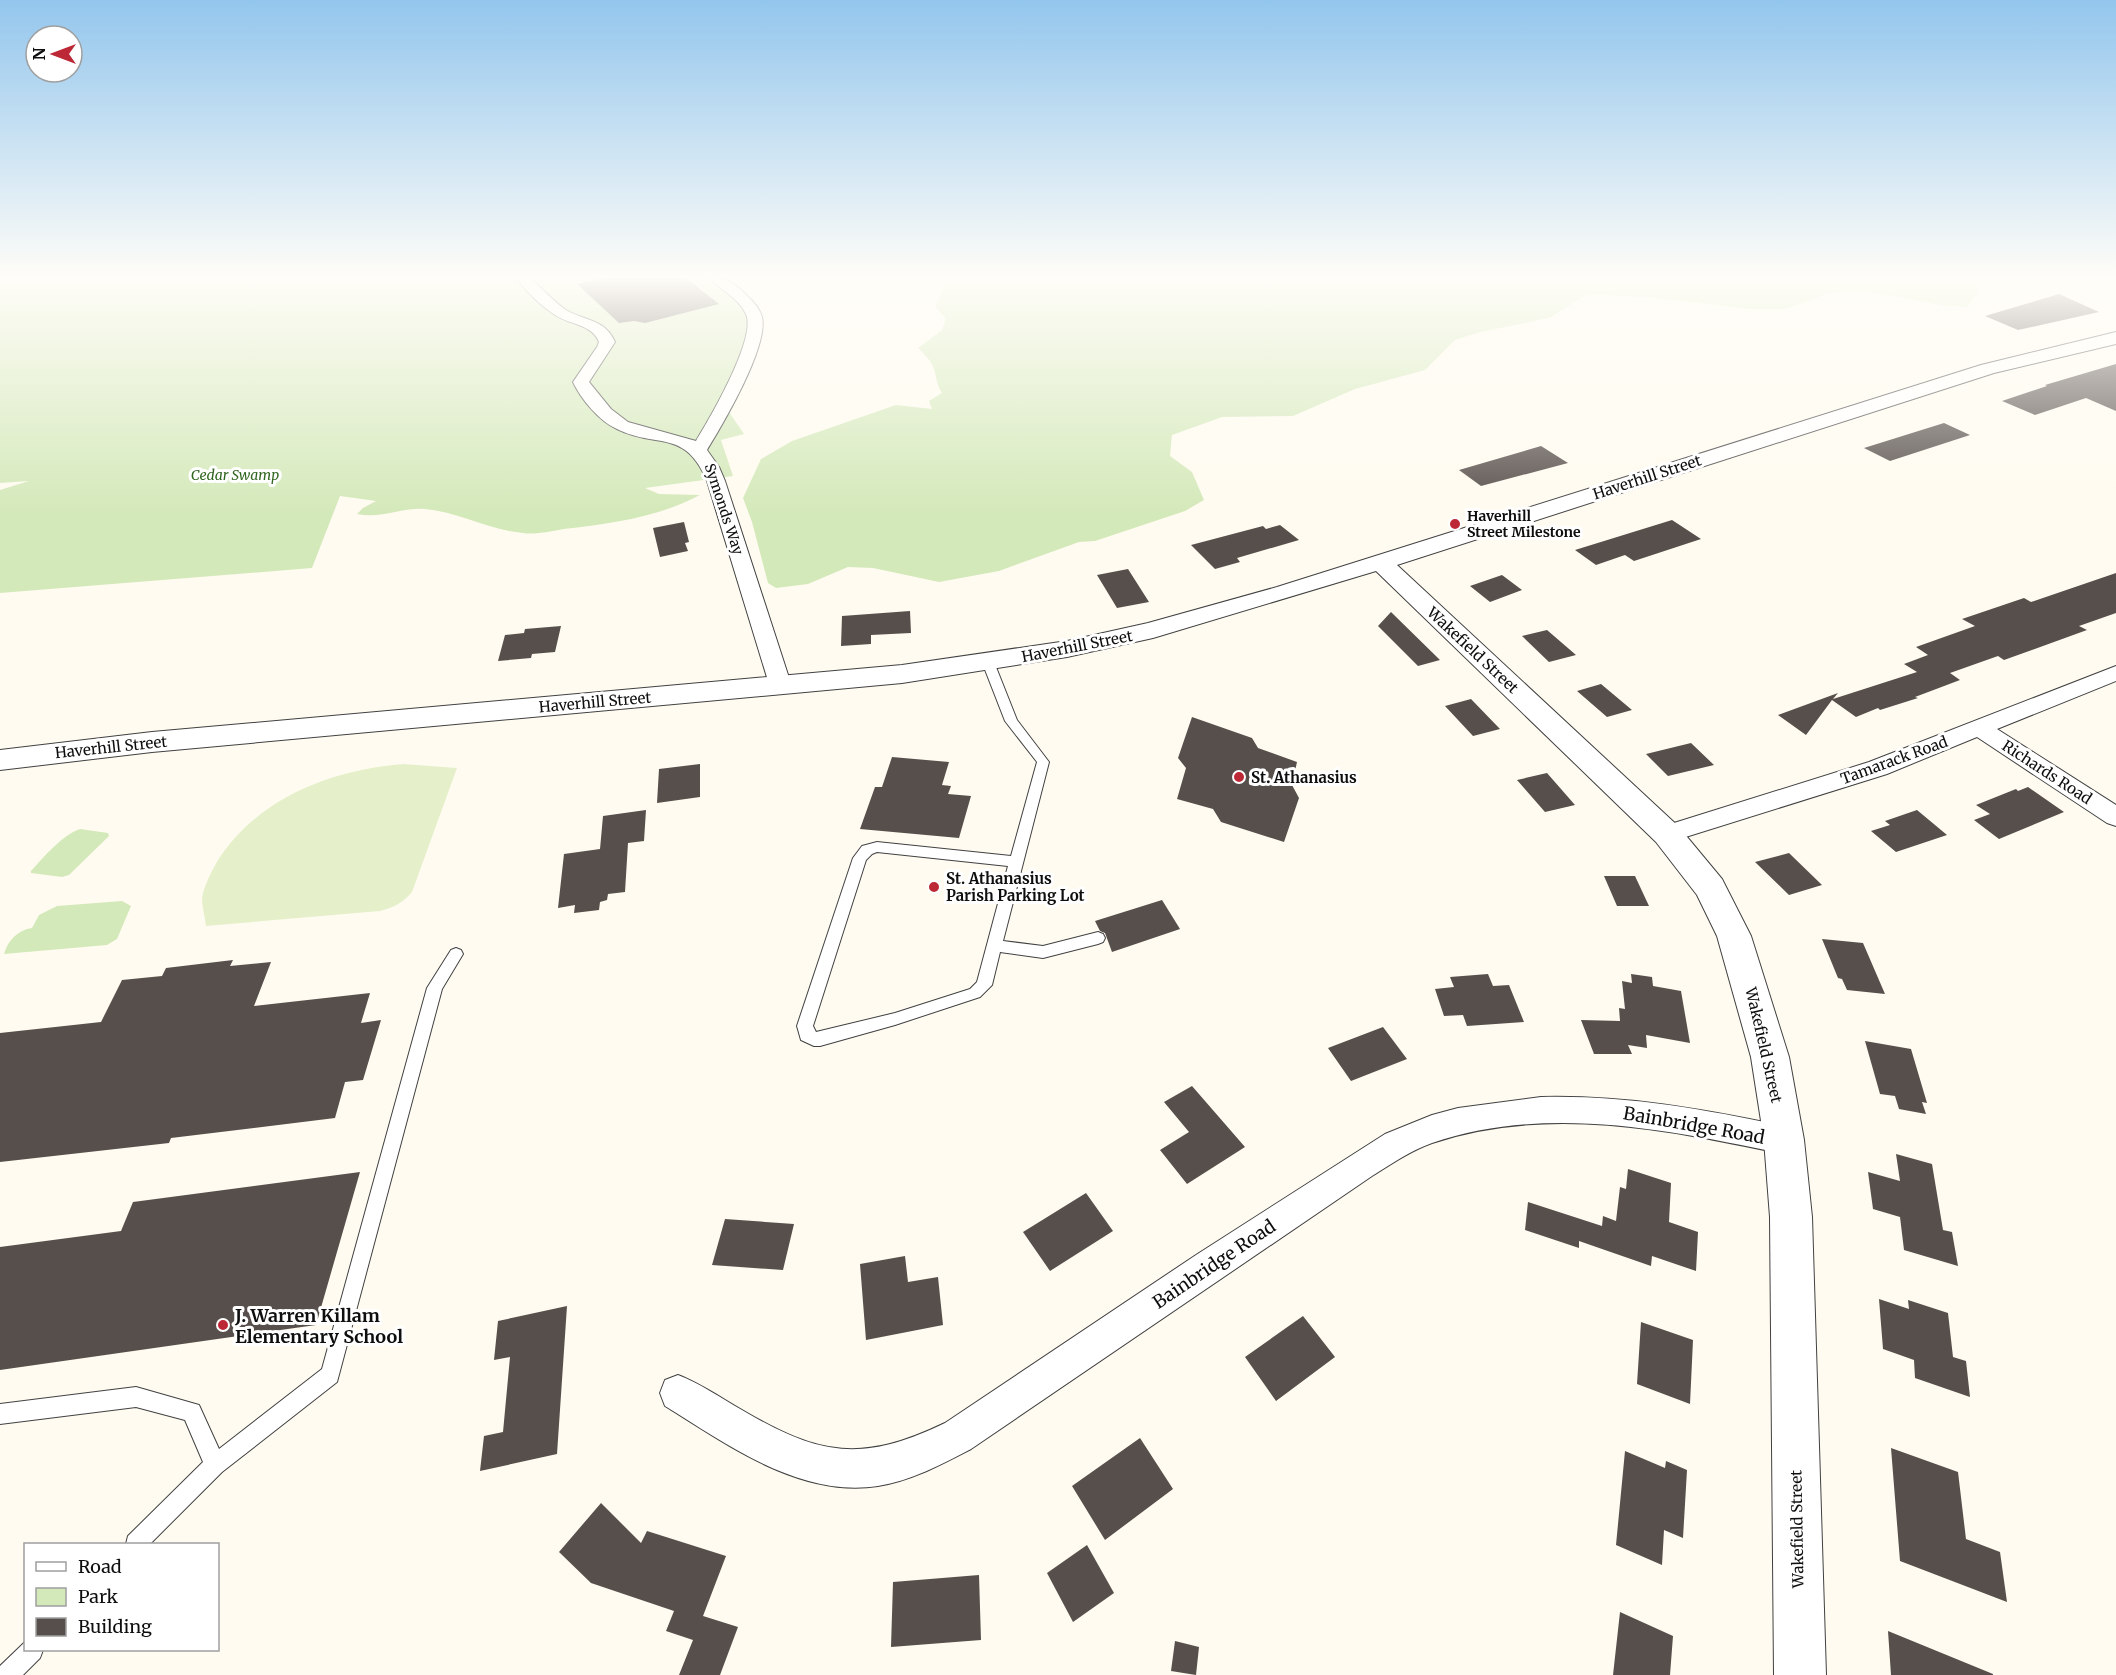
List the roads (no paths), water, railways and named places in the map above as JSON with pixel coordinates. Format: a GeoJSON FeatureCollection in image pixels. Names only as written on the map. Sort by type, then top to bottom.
{"type":"FeatureCollection","features":[{"type":"Feature","properties":{"kind":"street","name":"Symonds Way"},"geometry":{"type":"LineString","coordinates":[[599,356],[581,382],[614,420],[624,426],[683,441],[699,449],[710,464],[780,684]]}},
{"type":"Feature","properties":{"kind":"street"},"geometry":{"type":"LineString","coordinates":[[699,449],[746,356]]}},
{"type":"Feature","properties":{"kind":"street","name":"Haverhill Street"},"geometry":{"type":"LineString","coordinates":[[0,760],[152,742],[902,674],[1067,649],[1134,635],[1286,592],[1988,369],[2041,356]]}},
{"type":"Feature","properties":{"kind":"street","name":"Wakefield Street"},"geometry":{"type":"LineString","coordinates":[[1380,562],[1667,834],[1710,888],[1734,936],[1770,1057],[1784,1140],[1791,1217],[1800,1675]]}},
{"type":"Feature","properties":{"kind":"street","name":"Tamarack Road"},"geometry":{"type":"LineString","coordinates":[[1667,834],[1878,768],[2116,673]]}},
{"type":"Feature","properties":{"kind":"street","name":"Richards Road"},"geometry":{"type":"LineString","coordinates":[[1978,728],[2116,817]]}},
{"type":"Feature","properties":{"kind":"street","name":"Bainbridge Road"},"geometry":{"type":"LineString","coordinates":[[678,1393],[755,1440],[803,1463],[856,1470],[883,1467],[920,1455],[958,1436],[1271,1225],[1388,1149],[1420,1133],[1460,1122],[1488,1118],[1583,1110],[1661,1116],[1784,1140]]}},
{"type":"Feature","properties":{"kind":"lane"},"geometry":{"type":"LineString","coordinates":[[988,662],[1011,720],[1043,762],[984,984],[971,996],[820,1039],[805,1034],[805,1026],[812,1004],[860,858],[865,851],[877,847],[1016,862]]}},
{"type":"Feature","properties":{"kind":"lane"},"geometry":{"type":"LineString","coordinates":[[994,945],[1043,952],[1098,938]]}},
{"type":"Feature","properties":{"kind":"lane"},"geometry":{"type":"LineString","coordinates":[[138,1543],[215,1465],[330,1375],[435,988],[456,954]]}},
{"type":"Feature","properties":{"kind":"lane"},"geometry":{"type":"LineString","coordinates":[[0,1414],[136,1396],[192,1412],[215,1465]]}},
{"type":"Feature","properties":{"kind":"lane"},"geometry":{"type":"LineString","coordinates":[[7,1675],[31,1651]]}},
{"type":"Feature","properties":{"kind":"place","name":"Haverhill Street Milestone"},"geometry":{"type":"Point","coordinates":[1455,524]}},
{"type":"Feature","properties":{"kind":"place","name":"St. Athanasius"},"geometry":{"type":"Point","coordinates":[1239,777]}},
{"type":"Feature","properties":{"kind":"place","name":"St. Athanasius Parish Parking Lot"},"geometry":{"type":"Point","coordinates":[934,887]}},
{"type":"Feature","properties":{"kind":"place","name":"J. Warren Killam Elementary School"},"geometry":{"type":"Point","coordinates":[223,1325]}},
{"type":"Feature","properties":{"kind":"park label","name":"Cedar Swamp"},"geometry":{"type":"Point","coordinates":[235,475]}}]}
